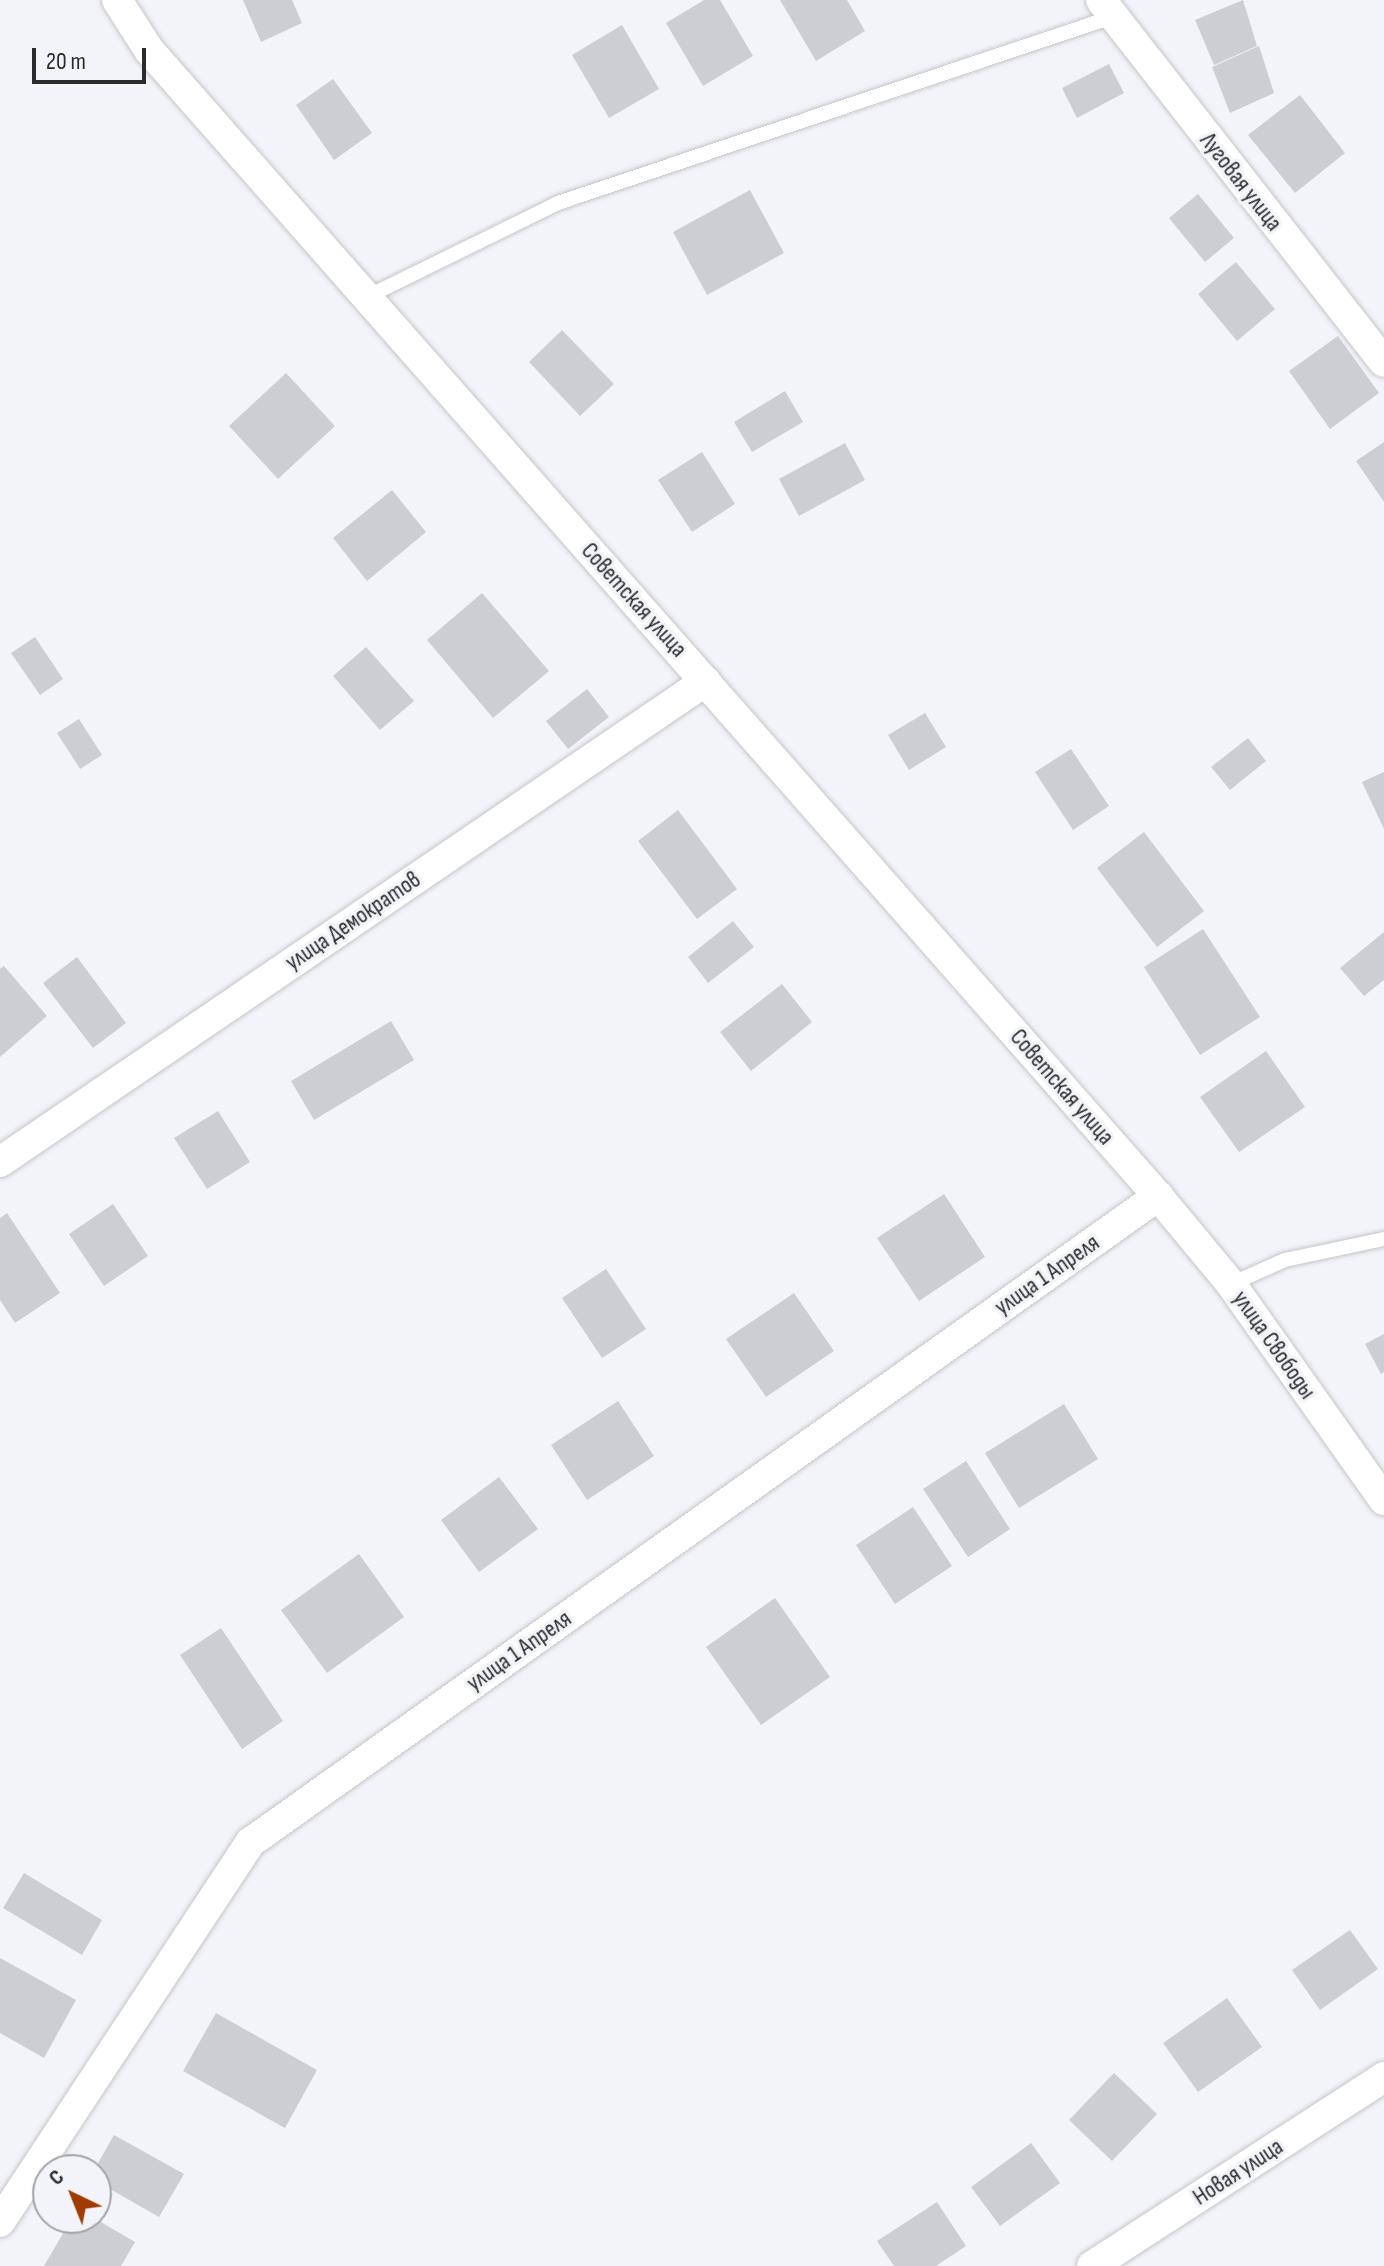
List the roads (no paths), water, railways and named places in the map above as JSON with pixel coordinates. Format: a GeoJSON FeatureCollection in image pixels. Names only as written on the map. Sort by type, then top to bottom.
{"type":"FeatureCollection","features":[{"type":"Feature","properties":{"kind":"street","name":"Советская улица"},"geometry":{"type":"LineString","coordinates":[[117,0],[149,50],[1158,1196]]}},
{"type":"Feature","properties":{"kind":"street","name":"Луговая улица"},"geometry":{"type":"LineString","coordinates":[[1106,8],[1384,362]]}},
{"type":"Feature","properties":{"kind":"street","name":"улица Демократов"},"geometry":{"type":"LineString","coordinates":[[0,1162],[706,681]]}},
{"type":"Feature","properties":{"kind":"street","name":"улица Свободы"},"geometry":{"type":"LineString","coordinates":[[1158,1196],[1231,1284],[1384,1500]]}},
{"type":"Feature","properties":{"kind":"street","name":"улица 1 Апреля"},"geometry":{"type":"LineString","coordinates":[[0,2222],[251,1842],[1158,1196]]}},
{"type":"Feature","properties":{"kind":"street","name":"Новая улица"},"geometry":{"type":"LineString","coordinates":[[1092,2266],[1384,2077]]}},
{"type":"Feature","properties":{"kind":"lane"},"geometry":{"type":"LineString","coordinates":[[365,298],[558,203],[1106,8]]}},
{"type":"Feature","properties":{"kind":"lane"},"geometry":{"type":"LineString","coordinates":[[1231,1284],[1285,1260],[1384,1239]]}}]}
